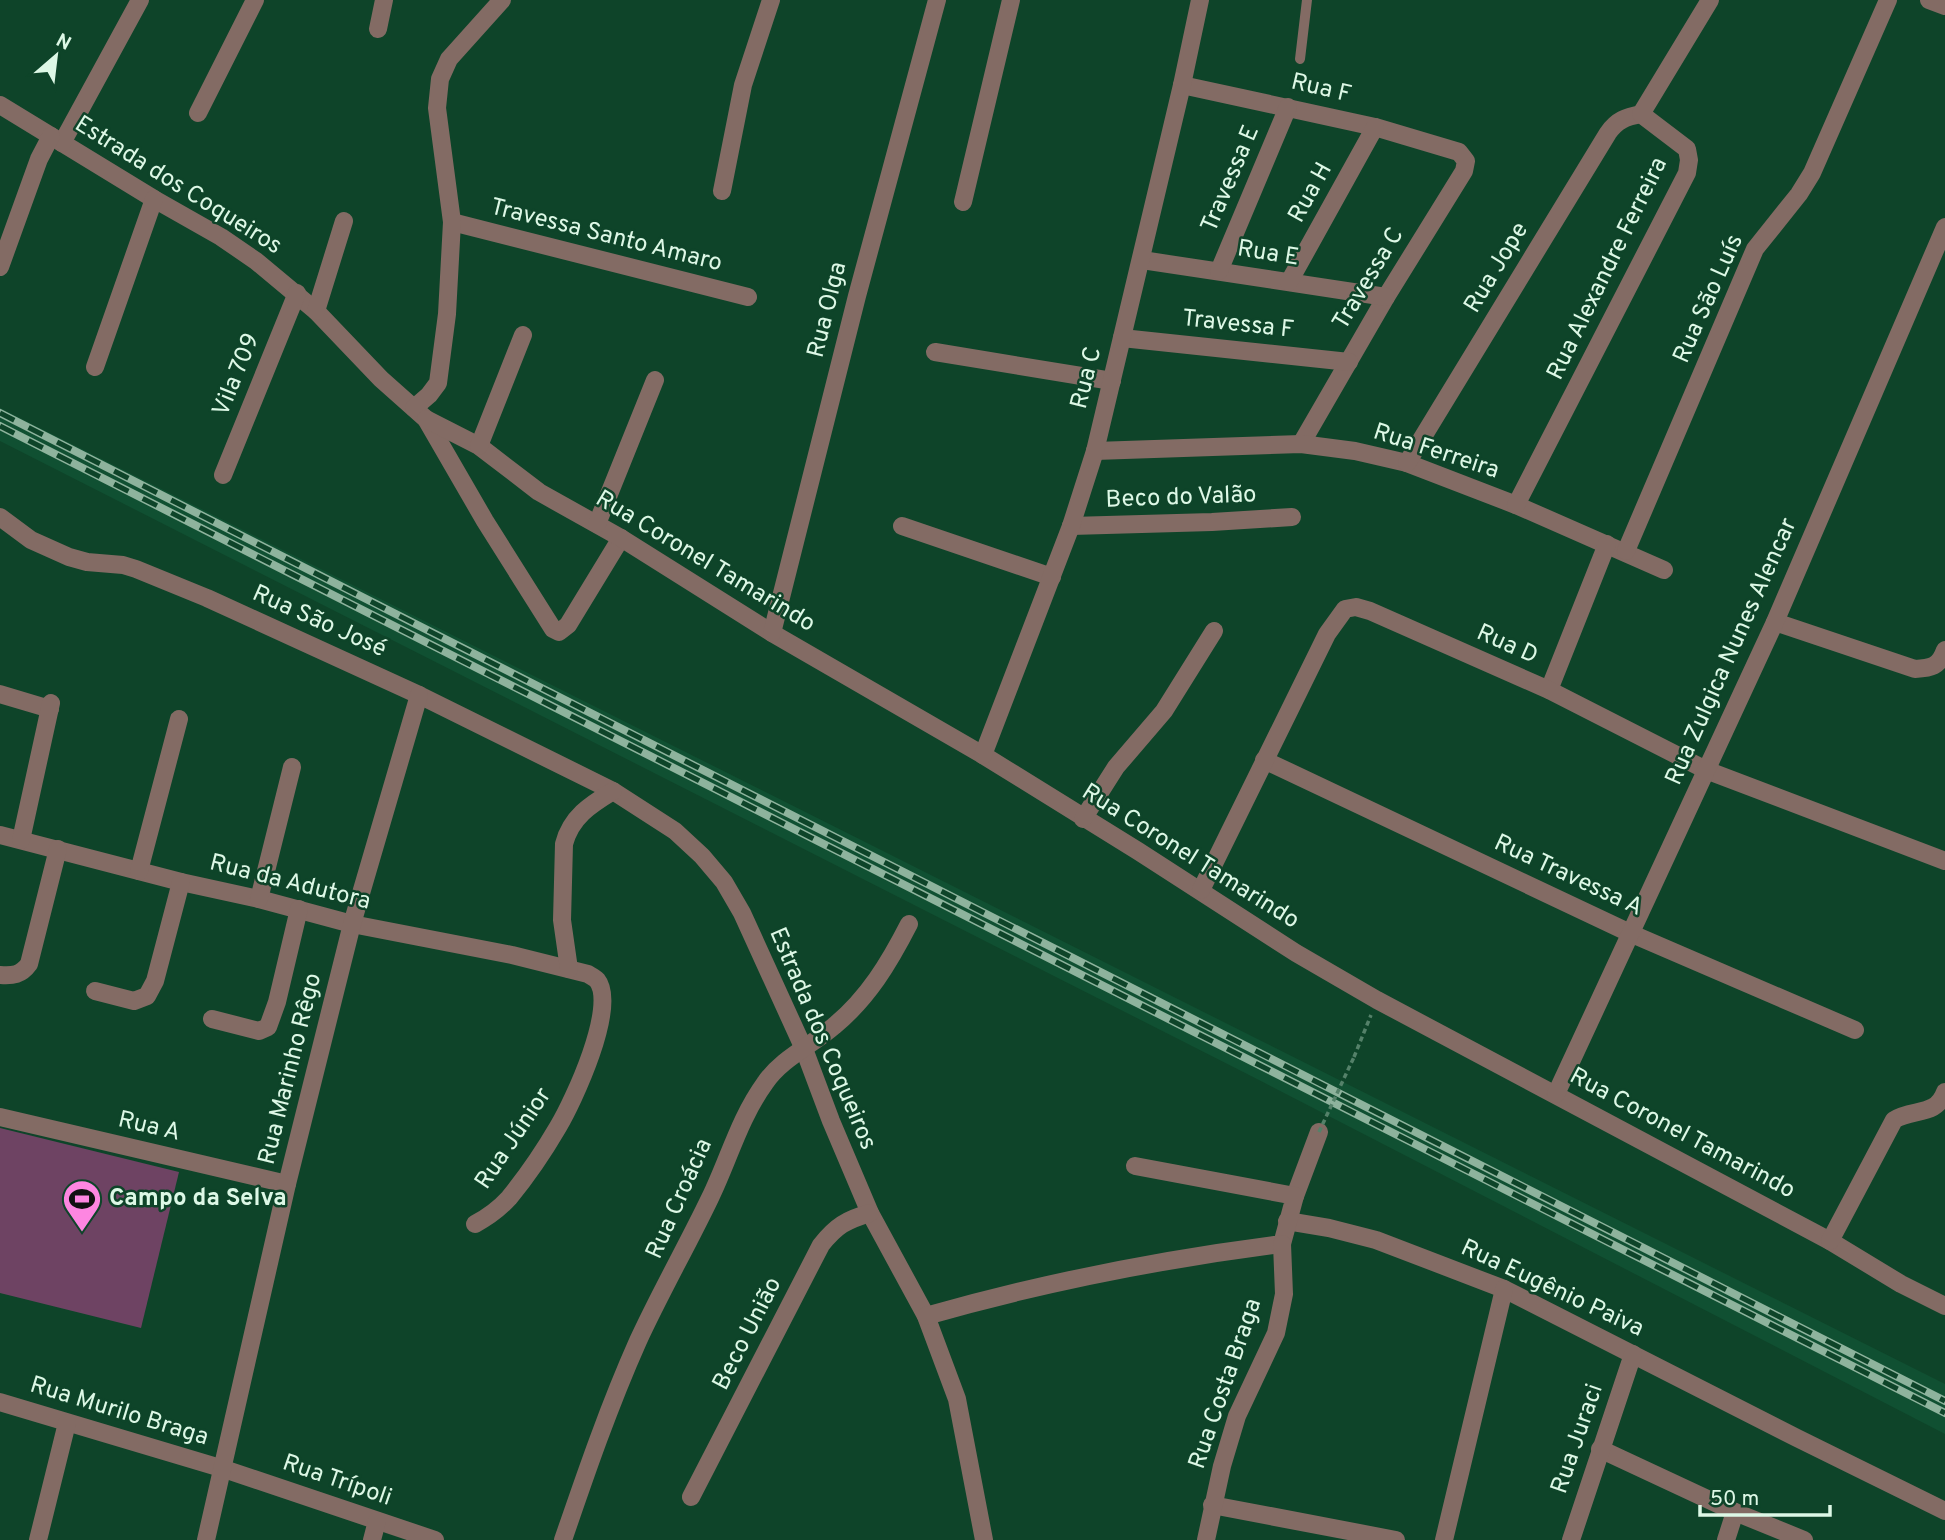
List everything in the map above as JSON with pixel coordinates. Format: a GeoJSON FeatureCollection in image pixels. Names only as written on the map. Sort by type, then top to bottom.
{"type":"FeatureCollection","features":[{"type":"Feature","properties":{"kind":"street"},"geometry":{"type":"LineString","coordinates":[[0,267],[38,159],[56,139],[140,0]]}},
{"type":"Feature","properties":{"kind":"street"},"geometry":{"type":"LineString","coordinates":[[198,113],[255,0]]}},
{"type":"Feature","properties":{"kind":"street"},"geometry":{"type":"LineString","coordinates":[[378,29],[384,0]]}},
{"type":"Feature","properties":{"kind":"street"},"geometry":{"type":"LineString","coordinates":[[420,414],[438,383],[443,354],[452,222],[437,108],[440,79],[449,59],[502,0]]}},
{"type":"Feature","properties":{"kind":"street"},"geometry":{"type":"LineString","coordinates":[[722,191],[743,85],[771,0]]}},
{"type":"Feature","properties":{"kind":"street","name":"Rua Olga"},"geometry":{"type":"LineString","coordinates":[[772,633],[857,296],[937,0]]}},
{"type":"Feature","properties":{"kind":"street"},"geometry":{"type":"LineString","coordinates":[[963,202],[1011,0]]}},
{"type":"Feature","properties":{"kind":"street","name":"Rua C"},"geometry":{"type":"LineString","coordinates":[[983,755],[1071,526],[1095,451],[1142,260],[1200,0]]}},
{"type":"Feature","properties":{"kind":"street"},"geometry":{"type":"LineString","coordinates":[[1641,114],[1710,0]]}},
{"type":"Feature","properties":{"kind":"street","name":"Rua São Luís"},"geometry":{"type":"LineString","coordinates":[[1626,551],[1755,249],[1799,194],[1812,173],[1888,0]]}},
{"type":"Feature","properties":{"kind":"street"},"geometry":{"type":"LineString","coordinates":[[1929,0],[1945,6]]}},
{"type":"Feature","properties":{"kind":"street","name":"Rua F"},"geometry":{"type":"LineString","coordinates":[[1182,85],[1376,127],[1447,149]]}},
{"type":"Feature","properties":{"kind":"street","name":"Estrada dos Coqueiros"},"geometry":{"type":"LineString","coordinates":[[0,104],[153,200],[221,237],[256,261],[316,311],[381,379],[420,414],[553,629],[559,632],[574,615],[621,538]]}},
{"type":"Feature","properties":{"kind":"street","name":"Travessa E"},"geometry":{"type":"LineString","coordinates":[[1219,271],[1288,107]]}},
{"type":"Feature","properties":{"kind":"street","name":"Rua Jope"},"geometry":{"type":"LineString","coordinates":[[1407,463],[1608,133],[1616,122],[1641,114]]}},
{"type":"Feature","properties":{"kind":"street","name":"Rua Alexandre Ferreira"},"geometry":{"type":"LineString","coordinates":[[1516,505],[1687,173],[1687,149],[1641,114]]}},
{"type":"Feature","properties":{"kind":"street","name":"Rua H"},"geometry":{"type":"LineString","coordinates":[[1289,282],[1376,127]]}},
{"type":"Feature","properties":{"kind":"street","name":"Travessa C"},"geometry":{"type":"LineString","coordinates":[[1301,444],[1386,297],[1464,171],[1466,161],[1463,155],[1447,149]]}},
{"type":"Feature","properties":{"kind":"street"},"geometry":{"type":"LineString","coordinates":[[95,367],[153,200]]}},
{"type":"Feature","properties":{"kind":"street"},"geometry":{"type":"LineString","coordinates":[[316,311],[344,221]]}},
{"type":"Feature","properties":{"kind":"street","name":"Travessa Santo Amaro"},"geometry":{"type":"LineString","coordinates":[[452,222],[748,296]]}},
{"type":"Feature","properties":{"kind":"street","name":"Rua Zulgica Nunes Alencar"},"geometry":{"type":"LineString","coordinates":[[1556,1094],[1775,622],[1945,227]]}},
{"type":"Feature","properties":{"kind":"street","name":"Rua E"},"geometry":{"type":"LineString","coordinates":[[1142,260],[1386,297]]}},
{"type":"Feature","properties":{"kind":"street","name":"Vila 709"},"geometry":{"type":"LineString","coordinates":[[223,475],[297,293]]}},
{"type":"Feature","properties":{"kind":"street"},"geometry":{"type":"LineString","coordinates":[[479,446],[523,335]]}},
{"type":"Feature","properties":{"kind":"street","name":"Travessa F"},"geometry":{"type":"LineString","coordinates":[[1122,338],[1349,362]]}},
{"type":"Feature","properties":{"kind":"street"},"geometry":{"type":"LineString","coordinates":[[935,352],[1112,381]]}},
{"type":"Feature","properties":{"kind":"street"},"geometry":{"type":"LineString","coordinates":[[597,524],[655,380]]}},
{"type":"Feature","properties":{"kind":"street","name":"Rua Coronel Tamarindo"},"geometry":{"type":"LineString","coordinates":[[420,414],[479,446],[539,492],[621,538],[772,633],[983,755],[1201,890],[1296,953],[1377,1000],[1830,1241],[1901,1284],[1945,1306]]}},
{"type":"Feature","properties":{"kind":"street","name":"Rua Ferreira"},"geometry":{"type":"LineString","coordinates":[[1095,451],[1301,444],[1354,451],[1407,463],[1516,505],[1626,551],[1664,570]]}},
{"type":"Feature","properties":{"kind":"street","name":"Rua São José"},"geometry":{"type":"LineString","coordinates":[[0,517],[31,540],[69,557],[87,562],[123,565],[207,598],[419,695],[613,791]]}},
{"type":"Feature","properties":{"kind":"street","name":"Beco do Valão"},"geometry":{"type":"LineString","coordinates":[[1071,526],[1292,517]]}},
{"type":"Feature","properties":{"kind":"street"},"geometry":{"type":"LineString","coordinates":[[902,526],[1052,577]]}},
{"type":"Feature","properties":{"kind":"street"},"geometry":{"type":"LineString","coordinates":[[1549,690],[1608,544]]}},
{"type":"Feature","properties":{"kind":"street","name":"Rua D"},"geometry":{"type":"LineString","coordinates":[[1201,890],[1327,634],[1345,609],[1356,607],[1549,690],[1706,769],[1942,860]]}},
{"type":"Feature","properties":{"kind":"street"},"geometry":{"type":"LineString","coordinates":[[1775,622],[1915,669],[1932,668],[1941,660],[1945,650]]}},
{"type":"Feature","properties":{"kind":"street"},"geometry":{"type":"LineString","coordinates":[[1083,819],[1116,767],[1164,711],[1214,631]]}},
{"type":"Feature","properties":{"kind":"street"},"geometry":{"type":"LineString","coordinates":[[0,694],[51,706],[21,840]]}},
{"type":"Feature","properties":{"kind":"street","name":"Rua Marinho Rêgo"},"geometry":{"type":"LineString","coordinates":[[206,1540],[287,1184],[352,925],[419,695]]}},
{"type":"Feature","properties":{"kind":"street"},"geometry":{"type":"LineString","coordinates":[[139,871],[179,719]]}},
{"type":"Feature","properties":{"kind":"street","name":"Rua Travessa A"},"geometry":{"type":"LineString","coordinates":[[1264,760],[1632,934],[1855,1030]]}},
{"type":"Feature","properties":{"kind":"street"},"geometry":{"type":"LineString","coordinates":[[259,899],[292,767]]}},
{"type":"Feature","properties":{"kind":"street"},"geometry":{"type":"LineString","coordinates":[[569,969],[562,920],[564,844],[567,834],[585,809],[613,791]]}},
{"type":"Feature","properties":{"kind":"street","name":"Estrada dos Coqueiros"},"geometry":{"type":"LineString","coordinates":[[613,791],[674,831],[702,856],[742,913],[804,1049],[870,1213],[926,1316],[957,1399],[984,1540]]}},
{"type":"Feature","properties":{"kind":"street","name":"Rua da Adutora"},"geometry":{"type":"LineString","coordinates":[[0,835],[181,882],[299,909],[352,925],[512,955],[569,969]]}},
{"type":"Feature","properties":{"kind":"street"},"geometry":{"type":"LineString","coordinates":[[0,975],[12,976],[21,973],[29,964],[58,849]]}},
{"type":"Feature","properties":{"kind":"street"},"geometry":{"type":"LineString","coordinates":[[94,991],[134,1001],[147,996],[155,981],[181,882]]}},
{"type":"Feature","properties":{"kind":"street"},"geometry":{"type":"LineString","coordinates":[[212,1019],[259,1031],[268,1027],[275,1009],[299,909]]}},
{"type":"Feature","properties":{"kind":"street","name":"Rua Croácia"},"geometry":{"type":"LineString","coordinates":[[563,1540],[591,1457],[639,1339],[712,1195],[740,1124],[753,1100],[778,1066],[832,1028],[862,999],[878,979],[909,924]]}},
{"type":"Feature","properties":{"kind":"street","name":"Rua Júnior"},"geometry":{"type":"LineString","coordinates":[[475,1224],[494,1213],[524,1177],[558,1127],[588,1060],[597,1034],[603,996],[597,981],[588,974],[569,969]]}},
{"type":"Feature","properties":{"kind":"street"},"geometry":{"type":"LineString","coordinates":[[1830,1241],[1894,1120],[1902,1115],[1930,1110],[1941,1102],[1945,1092]]}},
{"type":"Feature","properties":{"kind":"street","name":"Rua A"},"geometry":{"type":"LineString","coordinates":[[0,1117],[287,1184]]}},
{"type":"Feature","properties":{"kind":"street"},"geometry":{"type":"LineString","coordinates":[[926,1316],[1057,1282],[1282,1244],[1295,1196],[1319,1132]]}},
{"type":"Feature","properties":{"kind":"street"},"geometry":{"type":"LineString","coordinates":[[1135,1166],[1295,1196]]}},
{"type":"Feature","properties":{"kind":"street","name":"Beco União"},"geometry":{"type":"LineString","coordinates":[[691,1497],[821,1245],[847,1220],[870,1213]]}},
{"type":"Feature","properties":{"kind":"street","name":"Rua Eugênio Paiva"},"geometry":{"type":"LineString","coordinates":[[1287,1221],[1376,1240],[1504,1289],[1945,1511]]}},
{"type":"Feature","properties":{"kind":"street","name":"Rua Costa Braga"},"geometry":{"type":"LineString","coordinates":[[1206,1540],[1212,1506],[1237,1416],[1276,1333],[1283,1293],[1282,1244]]}},
{"type":"Feature","properties":{"kind":"street"},"geometry":{"type":"LineString","coordinates":[[1444,1540],[1504,1289]]}},
{"type":"Feature","properties":{"kind":"street","name":"Rua Juraci"},"geometry":{"type":"LineString","coordinates":[[1571,1540],[1633,1354]]}},
{"type":"Feature","properties":{"kind":"street","name":"Rua Murilo Braga"},"geometry":{"type":"LineString","coordinates":[[0,1402],[223,1469]]}},
{"type":"Feature","properties":{"kind":"street"},"geometry":{"type":"LineString","coordinates":[[38,1540],[67,1423]]}},
{"type":"Feature","properties":{"kind":"street"},"geometry":{"type":"LineString","coordinates":[[1600,1449],[1735,1512],[1804,1540]]}},
{"type":"Feature","properties":{"kind":"street","name":"Rua Trípoli"},"geometry":{"type":"LineString","coordinates":[[223,1469],[435,1540]]}},
{"type":"Feature","properties":{"kind":"street"},"geometry":{"type":"LineString","coordinates":[[1212,1506],[1396,1540]]}},
{"type":"Feature","properties":{"kind":"street"},"geometry":{"type":"LineString","coordinates":[[1726,1540],[1735,1512]]}},
{"type":"Feature","properties":{"kind":"street"},"geometry":{"type":"LineString","coordinates":[[372,1540],[377,1521]]}},
{"type":"Feature","properties":{"kind":"lane"},"geometry":{"type":"LineString","coordinates":[[1300,59],[1307,0]]}},
{"type":"Feature","properties":{"kind":"path"},"geometry":{"type":"LineString","coordinates":[[1319,1132],[1377,1000]]}},
{"type":"Feature","properties":{"kind":"shaded area"},"geometry":{"type":"Polygon","coordinates":[[[0,408],[1945,1384],[1945,1434],[1257,1079],[0,441],[0,408]]]}},
{"type":"Feature","properties":{"kind":"shaded area","name":"Campo da Selva"},"geometry":{"type":"Polygon","coordinates":[[[0,1128],[179,1172],[141,1328],[0,1293],[0,1128]]]}},
{"type":"Feature","properties":{"kind":"railway"},"geometry":{"type":"LineString","coordinates":[[0,413],[1945,1401]]}},
{"type":"Feature","properties":{"kind":"railway"},"geometry":{"type":"LineString","coordinates":[[0,426],[1945,1413]]}},
{"type":"Feature","properties":{"kind":"place","name":"Campo da Selva"},"geometry":{"type":"Point","coordinates":[82,1233]}}]}
